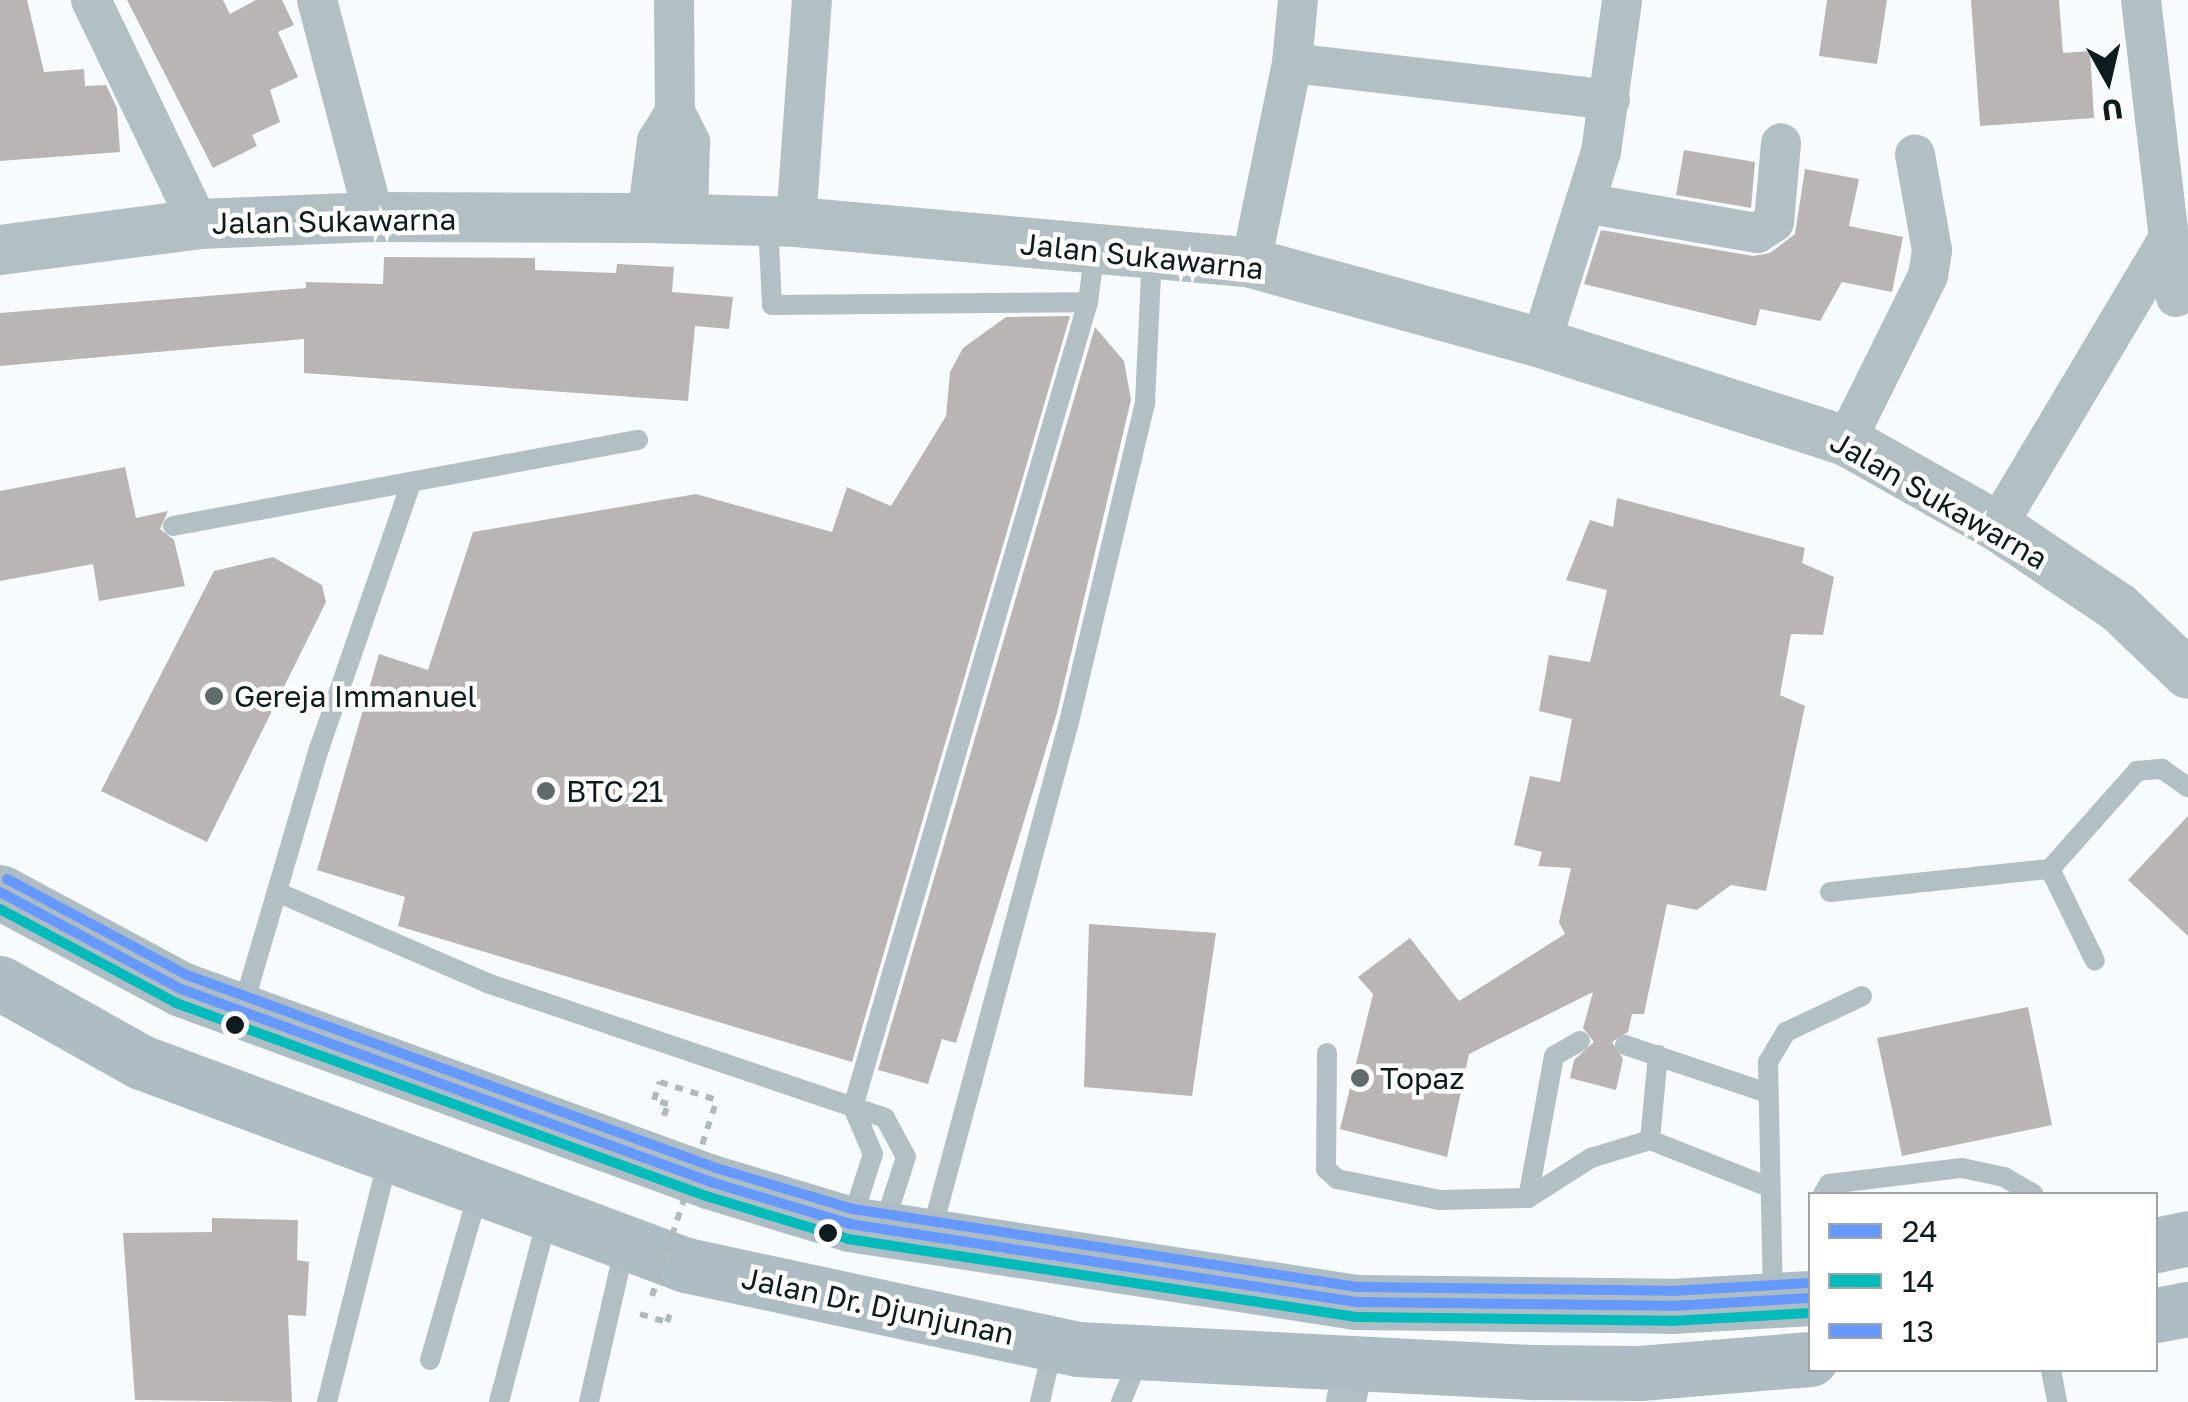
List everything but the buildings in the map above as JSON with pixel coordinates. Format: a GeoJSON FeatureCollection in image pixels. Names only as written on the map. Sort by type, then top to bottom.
{"type":"FeatureCollection","features":[{"type":"Feature","properties":{"kind":"highway"},"geometry":{"type":"LineString","coordinates":[[0,892],[181,989],[241,1012],[680,1171],[887,1232],[1356,1302],[1671,1306],[1792,1299]]}},
{"type":"Feature","properties":{"kind":"highway","name":"Jalan Dr. Djunjunan"},"geometry":{"type":"LineString","coordinates":[[0,984],[140,1062],[686,1265],[1054,1344],[1142,1352],[1350,1385],[1700,1378],[1808,1359]]}},
{"type":"Feature","properties":{"kind":"highway"},"geometry":{"type":"LineString","coordinates":[[2158,1245],[2188,1238]]}},
{"type":"Feature","properties":{"kind":"highway"},"geometry":{"type":"LineString","coordinates":[[2158,1315],[2188,1310]]}},
{"type":"Feature","properties":{"kind":"street"},"geometry":{"type":"LineString","coordinates":[[90,0],[199,224]]}},
{"type":"Feature","properties":{"kind":"street"},"geometry":{"type":"LineString","coordinates":[[317,0],[374,216]]}},
{"type":"Feature","properties":{"kind":"street"},"geometry":{"type":"LineString","coordinates":[[668,219],[690,142],[675,112],[674,0]]}},
{"type":"Feature","properties":{"kind":"street"},"geometry":{"type":"LineString","coordinates":[[782,222],[812,0]]}},
{"type":"Feature","properties":{"kind":"street"},"geometry":{"type":"LineString","coordinates":[[1251,263],[1292,63],[1298,0]]}},
{"type":"Feature","properties":{"kind":"street"},"geometry":{"type":"LineString","coordinates":[[1541,343],[1585,203],[1610,100],[1622,0]]}},
{"type":"Feature","properties":{"kind":"street"},"geometry":{"type":"LineString","coordinates":[[2134,302],[2182,297],[2141,0]]}},
{"type":"Feature","properties":{"kind":"street"},"geometry":{"type":"LineString","coordinates":[[1292,63],[1610,100]]}},
{"type":"Feature","properties":{"kind":"street"},"geometry":{"type":"LineString","coordinates":[[1585,203],[1757,233],[1774,222],[1782,143]]}},
{"type":"Feature","properties":{"kind":"street"},"geometry":{"type":"LineString","coordinates":[[1846,440],[1928,276],[1932,250],[1915,156]]}},
{"type":"Feature","properties":{"kind":"street","name":"Jalan Sukawarna"},"geometry":{"type":"LineString","coordinates":[[0,250],[199,224],[374,216],[668,219],[782,222],[1251,263],[1541,343],[1846,440],[1997,526],[2118,608],[2188,674]]}},
{"type":"Feature","properties":{"kind":"street"},"geometry":{"type":"LineString","coordinates":[[1997,526],[2134,302],[2177,241]]}},
{"type":"Feature","properties":{"kind":"lane"},"geometry":{"type":"LineString","coordinates":[[782,222],[772,305],[1088,302]]}},
{"type":"Feature","properties":{"kind":"lane"},"geometry":{"type":"LineString","coordinates":[[887,1232],[873,1154],[854,1107],[1088,302],[1095,249]]}},
{"type":"Feature","properties":{"kind":"lane"},"geometry":{"type":"LineString","coordinates":[[887,1232],[1070,718],[1145,402],[1152,254]]}},
{"type":"Feature","properties":{"kind":"lane"},"geometry":{"type":"LineString","coordinates":[[173,526],[410,486],[638,440]]}},
{"type":"Feature","properties":{"kind":"lane"},"geometry":{"type":"LineString","coordinates":[[241,1012],[410,486]]}},
{"type":"Feature","properties":{"kind":"lane"},"geometry":{"type":"LineString","coordinates":[[1830,892],[2050,869],[2137,771],[2162,769],[2188,787]]}},
{"type":"Feature","properties":{"kind":"lane"},"geometry":{"type":"LineString","coordinates":[[2050,869],[2095,960]]}},
{"type":"Feature","properties":{"kind":"lane"},"geometry":{"type":"LineString","coordinates":[[277,892],[487,982],[885,1118],[906,1157],[887,1232]]}},
{"type":"Feature","properties":{"kind":"lane"},"geometry":{"type":"LineString","coordinates":[[1792,1299],[1766,1186],[1768,1062],[1786,1032],[1862,996]]}},
{"type":"Feature","properties":{"kind":"lane"},"geometry":{"type":"LineString","coordinates":[[1528,1198],[1554,1056],[1580,1040]]}},
{"type":"Feature","properties":{"kind":"lane"},"geometry":{"type":"LineString","coordinates":[[1625,1045],[1768,1092]]}},
{"type":"Feature","properties":{"kind":"lane"},"geometry":{"type":"LineString","coordinates":[[1327,1052],[1330,1176],[1439,1200],[1528,1198],[1591,1158],[1650,1140],[1766,1186]]}},
{"type":"Feature","properties":{"kind":"lane"},"geometry":{"type":"LineString","coordinates":[[1650,1140],[1658,1055]]}},
{"type":"Feature","properties":{"kind":"lane"},"geometry":{"type":"LineString","coordinates":[[327,1402],[390,1154]]}},
{"type":"Feature","properties":{"kind":"lane"},"geometry":{"type":"LineString","coordinates":[[1824,1192],[1829,1184],[1962,1168],[2004,1177],[2030,1192]]}},
{"type":"Feature","properties":{"kind":"lane"},"geometry":{"type":"LineString","coordinates":[[430,1360],[479,1188]]}},
{"type":"Feature","properties":{"kind":"lane"},"geometry":{"type":"LineString","coordinates":[[499,1402],[549,1214]]}},
{"type":"Feature","properties":{"kind":"lane"},"geometry":{"type":"LineString","coordinates":[[590,1402],[626,1243]]}},
{"type":"Feature","properties":{"kind":"lane"},"geometry":{"type":"LineString","coordinates":[[1040,1402],[1054,1344]]}},
{"type":"Feature","properties":{"kind":"lane"},"geometry":{"type":"LineString","coordinates":[[1121,1402],[1142,1352]]}},
{"type":"Feature","properties":{"kind":"lane"},"geometry":{"type":"LineString","coordinates":[[2051,1372],[2057,1402]]}},
{"type":"Feature","properties":{"kind":"path"},"geometry":{"type":"LineString","coordinates":[[652,1296],[717,1100],[660,1082],[654,1100],[668,1104]]}},
{"type":"Feature","properties":{"kind":"transit line","name":"13"},"geometry":{"type":"LineString","coordinates":[[7,879],[187,975],[716,1168],[853,1209],[1357,1287],[1671,1291],[1808,1283]]}},
{"type":"Feature","properties":{"kind":"transit line","name":"24"},"geometry":{"type":"LineString","coordinates":[[0,892],[181,989],[711,1182],[850,1224],[1356,1302],[1671,1306],[1808,1298]]}},
{"type":"Feature","properties":{"kind":"transit line","name":"14"},"geometry":{"type":"LineString","coordinates":[[0,909],[176,1003],[706,1196],[848,1239],[1356,1317],[1671,1321],[1808,1313]]}},
{"type":"Feature","properties":{"kind":"place","name":"Gereja Immanuel"},"geometry":{"type":"Point","coordinates":[214,696]}},
{"type":"Feature","properties":{"kind":"place","name":"BTC 21"},"geometry":{"type":"Point","coordinates":[546,791]}},
{"type":"Feature","properties":{"kind":"place","name":"Topaz"},"geometry":{"type":"Point","coordinates":[1360,1078]}}]}
